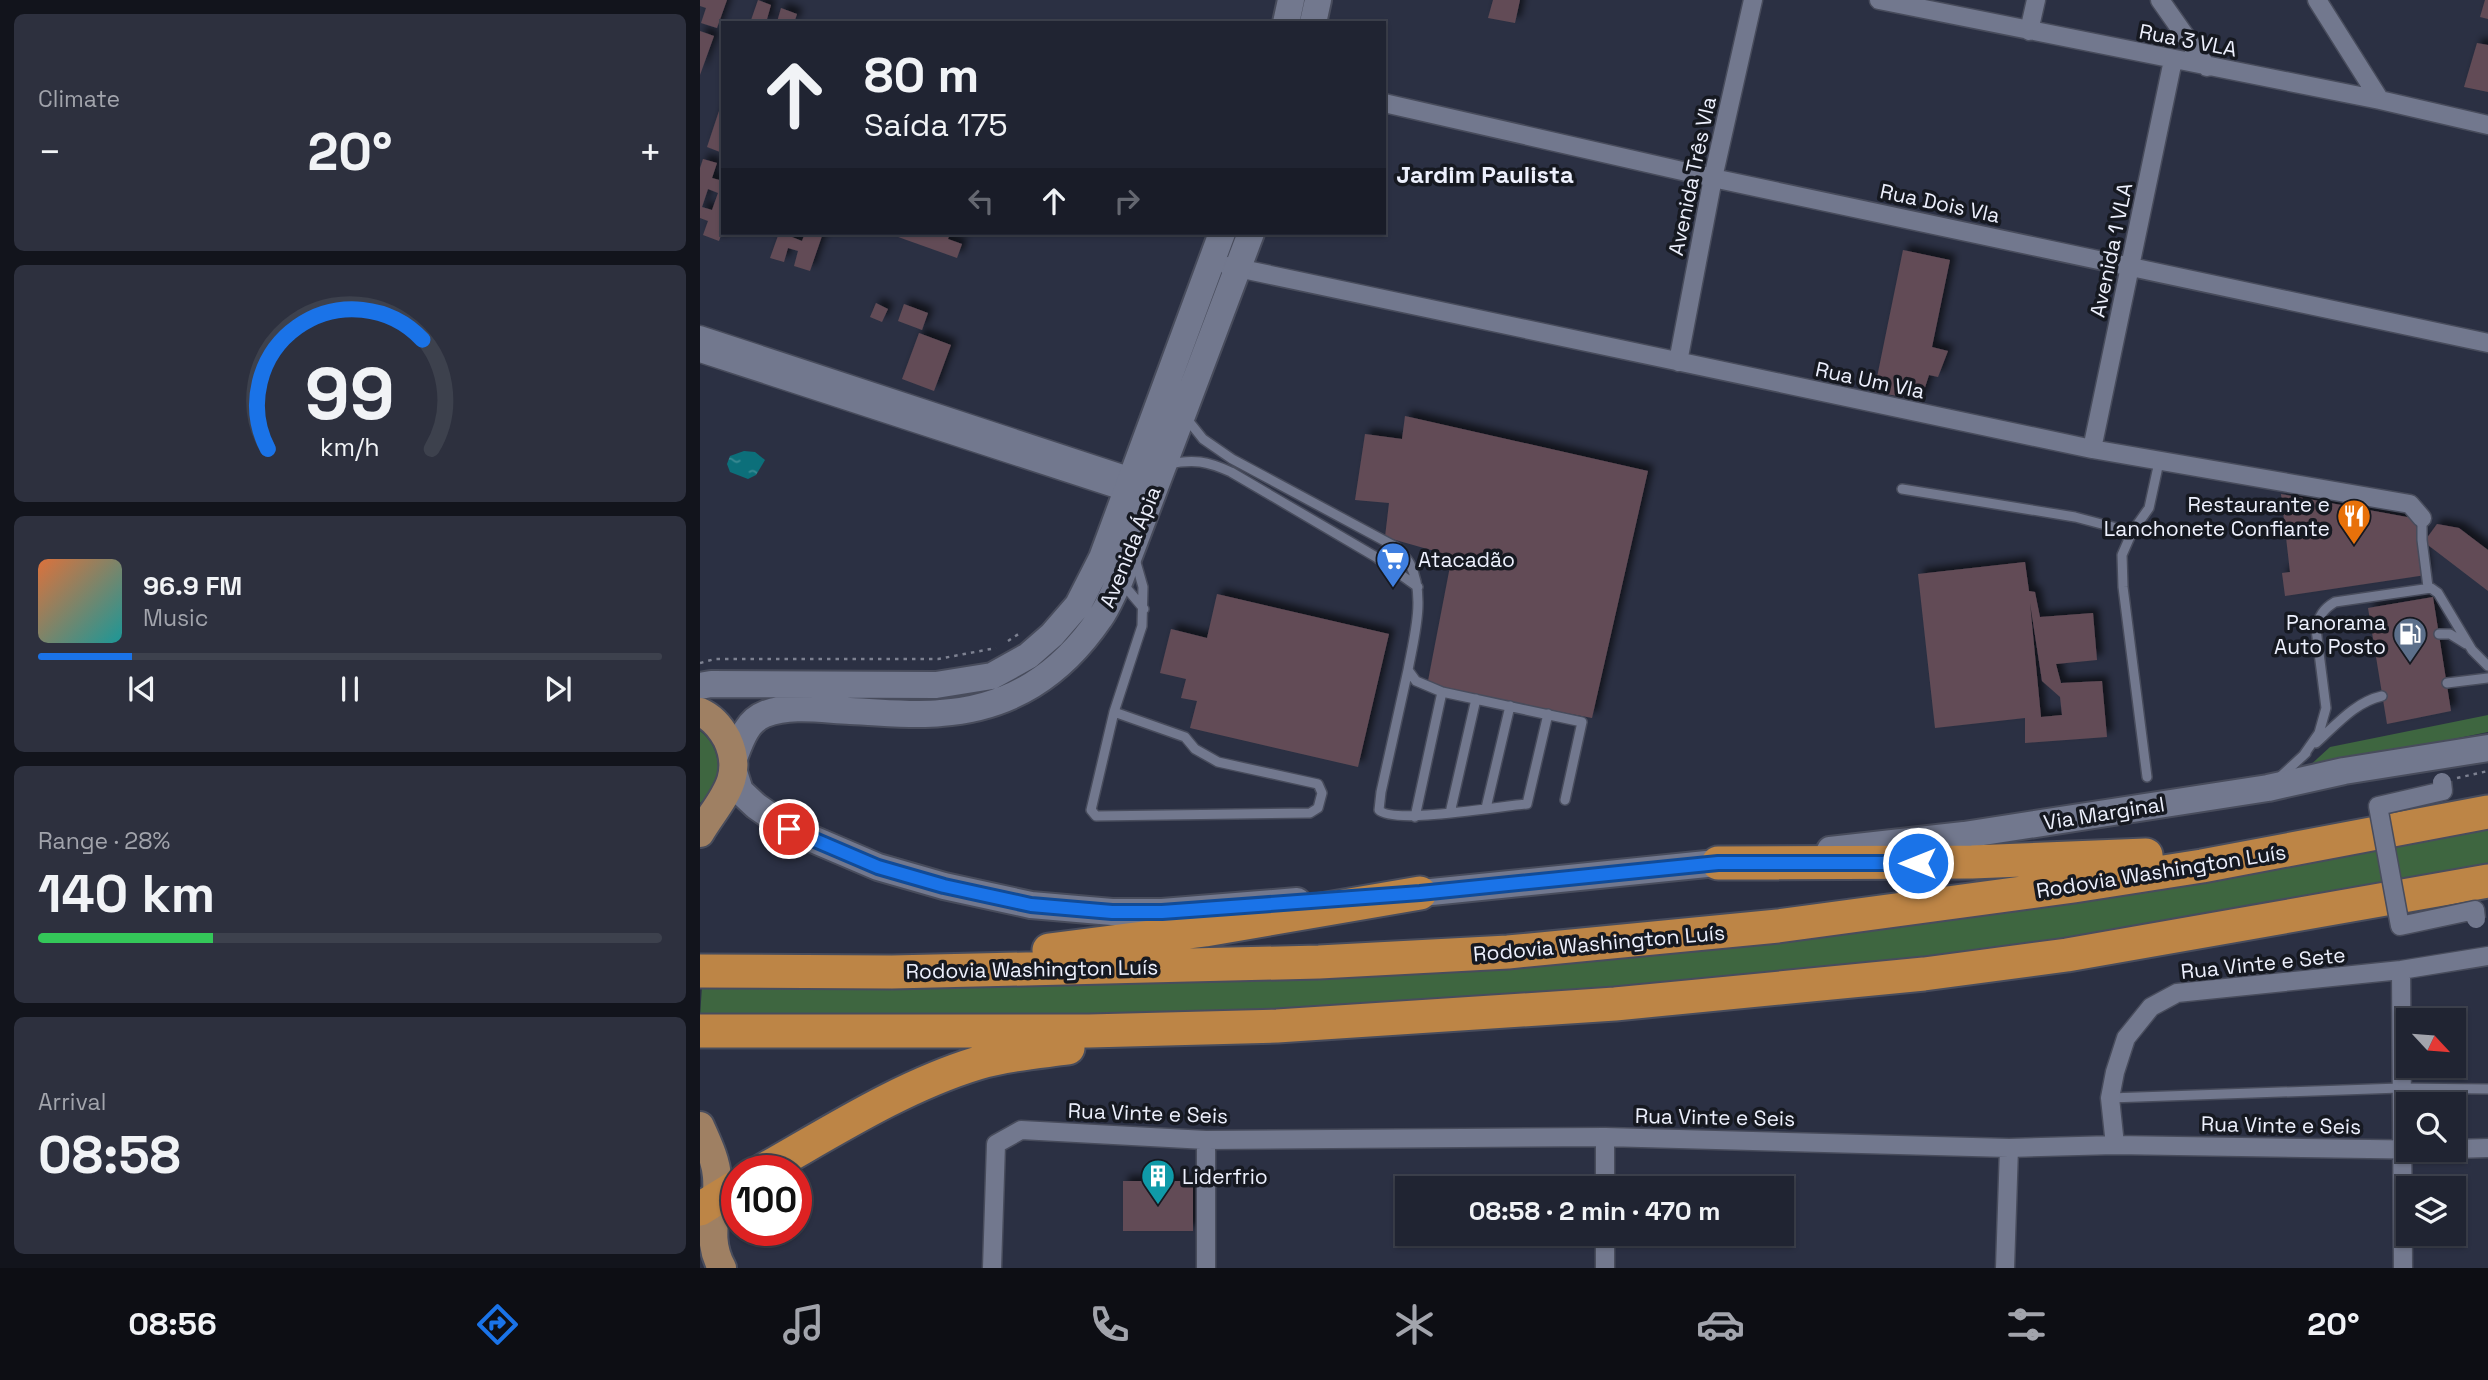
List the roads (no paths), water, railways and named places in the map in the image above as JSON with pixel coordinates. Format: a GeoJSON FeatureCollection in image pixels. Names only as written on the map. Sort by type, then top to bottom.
{"type":"FeatureCollection","features":[{"type":"Feature","properties":{"kind":"highway","name":"Rodovia Washington Luís"},"geometry":{"type":"LineString","coordinates":[[711,971],[892,972],[1319,962],[1508,952],[1778,926],[2087,884],[2326,844],[2488,812]]}},
{"type":"Feature","properties":{"kind":"highway"},"geometry":{"type":"LineString","coordinates":[[1718,863],[1972,863],[2090,859],[2326,844]]}},
{"type":"Feature","properties":{"kind":"highway"},"geometry":{"type":"LineString","coordinates":[[710,1031],[1089,1031],[1276,1026],[1615,1004],[1924,974],[2080,953],[2488,881]]}},
{"type":"Feature","properties":{"kind":"highway"},"geometry":{"type":"LineString","coordinates":[[892,972],[1205,930],[1420,893]]}},
{"type":"Feature","properties":{"kind":"highway"},"geometry":{"type":"LineString","coordinates":[[791,1155],[886,1102],[936,1078],[980,1062],[1027,1053],[1276,1026]]}},
{"type":"Feature","properties":{"kind":"main road"},"geometry":{"type":"LineString","coordinates":[[1286,21],[1291,0]]}},
{"type":"Feature","properties":{"kind":"main road"},"geometry":{"type":"LineString","coordinates":[[1313,21],[1318,0]]}},
{"type":"Feature","properties":{"kind":"main road","name":"Avenida Ápia"},"geometry":{"type":"LineString","coordinates":[[733,766],[749,726],[764,714],[792,709],[940,713],[973,709],[1007,699],[1047,677],[1074,650],[1101,617],[1129,485],[1221,235]]}},
{"type":"Feature","properties":{"kind":"main road","name":"Avenida Ápia"},"geometry":{"type":"LineString","coordinates":[[700,686],[936,685],[992,676],[1028,656],[1052,635],[1132,547],[1250,235]]}},
{"type":"Feature","properties":{"kind":"main road"},"geometry":{"type":"LineString","coordinates":[[700,712],[722,729],[732,750],[733,766],[729,789],[710,812],[700,833]]}},
{"type":"Feature","properties":{"kind":"main road","name":"Via Marginal"},"geometry":{"type":"LineString","coordinates":[[733,766],[740,791],[755,806],[789,829],[878,867],[944,886],[1031,905],[1112,912],[1162,912],[1420,893],[1964,835],[2268,788],[2344,771],[2488,748]]}},
{"type":"Feature","properties":{"kind":"main road"},"geometry":{"type":"LineString","coordinates":[[700,1126],[717,1176],[718,1197],[712,1228],[716,1256],[722,1268]]}},
{"type":"Feature","properties":{"kind":"street","name":"Avenida Três Vla"},"geometry":{"type":"LineString","coordinates":[[1678,362],[1713,178],[1753,0]]}},
{"type":"Feature","properties":{"kind":"street","name":"Rua 3 VLA"},"geometry":{"type":"LineString","coordinates":[[1879,0],[1901,2],[2029,31],[2380,100],[2488,125]]}},
{"type":"Feature","properties":{"kind":"street"},"geometry":{"type":"LineString","coordinates":[[2029,31],[2036,0]]}},
{"type":"Feature","properties":{"kind":"street"},"geometry":{"type":"LineString","coordinates":[[2160,0],[2207,67]]}},
{"type":"Feature","properties":{"kind":"street"},"geometry":{"type":"LineString","coordinates":[[2317,0],[2380,100]]}},
{"type":"Feature","properties":{"kind":"street","name":"Avenida 1 VLA"},"geometry":{"type":"LineString","coordinates":[[2092,449],[2173,60]]}},
{"type":"Feature","properties":{"kind":"street","name":"Rua Dois Vla"},"geometry":{"type":"LineString","coordinates":[[1386,103],[1713,178],[2488,343]]}},
{"type":"Feature","properties":{"kind":"street","name":"Rua Um Vla"},"geometry":{"type":"LineString","coordinates":[[1212,262],[2092,449],[2410,504],[2422,519]]}},
{"type":"Feature","properties":{"kind":"street"},"geometry":{"type":"LineString","coordinates":[[700,335],[1129,485]]}},
{"type":"Feature","properties":{"kind":"street"},"geometry":{"type":"LineString","coordinates":[[700,353],[1129,485]]}},
{"type":"Feature","properties":{"kind":"street"},"geometry":{"type":"LineString","coordinates":[[2442,782],[2443,791],[2378,806],[2400,926],[2475,910],[2476,919]]}},
{"type":"Feature","properties":{"kind":"street","name":"Rua Vinte e Sete"},"geometry":{"type":"LineString","coordinates":[[2115,1145],[2110,1098],[2126,1038],[2151,1007],[2177,993],[2401,970],[2488,956]]}},
{"type":"Feature","properties":{"kind":"street"},"geometry":{"type":"LineString","coordinates":[[2400,1092],[2401,970]]}},
{"type":"Feature","properties":{"kind":"street","name":"Rua Vinte e Seis"},"geometry":{"type":"LineString","coordinates":[[992,1268],[996,1144],[1021,1130],[1206,1140],[1605,1137],[2009,1148],[2115,1145],[2396,1151]]}},
{"type":"Feature","properties":{"kind":"street"},"geometry":{"type":"LineString","coordinates":[[1605,1137],[1605,1176]]}},
{"type":"Feature","properties":{"kind":"street"},"geometry":{"type":"LineString","coordinates":[[1206,1140],[1206,1268]]}},
{"type":"Feature","properties":{"kind":"street"},"geometry":{"type":"LineString","coordinates":[[2005,1268],[2009,1148]]}},
{"type":"Feature","properties":{"kind":"street"},"geometry":{"type":"LineString","coordinates":[[2466,1149],[2488,1148]]}},
{"type":"Feature","properties":{"kind":"street"},"geometry":{"type":"LineString","coordinates":[[2401,1162],[2403,1268]]}},
{"type":"Feature","properties":{"kind":"street"},"geometry":{"type":"LineString","coordinates":[[1605,1246],[1605,1268]]}},
{"type":"Feature","properties":{"kind":"lane"},"geometry":{"type":"LineString","coordinates":[[1182,414],[1203,439],[1232,459],[1396,547],[1409,562],[1418,587],[1416,622],[1379,810],[1385,816],[1415,817],[1527,803],[1548,714]]}},
{"type":"Feature","properties":{"kind":"lane"},"geometry":{"type":"LineString","coordinates":[[1163,465],[1187,460],[1209,462],[1231,472],[1376,557],[1418,587]]}},
{"type":"Feature","properties":{"kind":"lane"},"geometry":{"type":"LineString","coordinates":[[2147,777],[2123,587],[2122,555],[2132,532],[2149,508],[2159,462]]}},
{"type":"Feature","properties":{"kind":"lane"},"geometry":{"type":"LineString","coordinates":[[1902,489],[2075,517],[2132,532]]}},
{"type":"Feature","properties":{"kind":"lane","name":"Rua Um Vla"},"geometry":{"type":"LineString","coordinates":[[2422,519],[2428,587]]}},
{"type":"Feature","properties":{"kind":"lane"},"geometry":{"type":"LineString","coordinates":[[1114,712],[1185,737],[1195,749],[1218,762],[1318,784],[1322,793],[1318,808],[1310,813],[1096,816],[1091,810],[1114,712],[1142,626],[1143,587],[1132,547]]}},
{"type":"Feature","properties":{"kind":"lane"},"geometry":{"type":"LineString","coordinates":[[1108,574],[1144,609]]}},
{"type":"Feature","properties":{"kind":"lane"},"geometry":{"type":"LineString","coordinates":[[2303,756],[2319,733],[2326,708],[2316,629],[2319,617],[2335,602],[2428,587],[2438,593],[2472,650]]}},
{"type":"Feature","properties":{"kind":"lane"},"geometry":{"type":"LineString","coordinates":[[2439,634],[2456,637],[2488,666]]}},
{"type":"Feature","properties":{"kind":"lane"},"geometry":{"type":"LineString","coordinates":[[1408,670],[1416,681],[1442,692],[1582,722],[1565,800]]}},
{"type":"Feature","properties":{"kind":"lane"},"geometry":{"type":"LineString","coordinates":[[2447,682],[2488,678]]}},
{"type":"Feature","properties":{"kind":"lane"},"geometry":{"type":"LineString","coordinates":[[1415,817],[1442,692]]}},
{"type":"Feature","properties":{"kind":"lane"},"geometry":{"type":"LineString","coordinates":[[2268,788],[2353,710],[2382,696]]}},
{"type":"Feature","properties":{"kind":"lane"},"geometry":{"type":"LineString","coordinates":[[1450,813],[1476,699]]}},
{"type":"Feature","properties":{"kind":"lane"},"geometry":{"type":"LineString","coordinates":[[1486,808],[1510,706]]}},
{"type":"Feature","properties":{"kind":"lane"},"geometry":{"type":"LineString","coordinates":[[2110,1098],[2400,1088],[2488,1089]]}},
{"type":"Feature","properties":{"kind":"water"},"geometry":{"type":"Polygon","coordinates":[[[744,451],[755,452],[765,460],[756,475],[748,479],[730,472],[727,464],[730,456],[744,451]]]}},
{"type":"Feature","properties":{"kind":"place","name":"Restaurante e Lanchonete Confiante"},"geometry":{"type":"Point","coordinates":[2354,546]}},
{"type":"Feature","properties":{"kind":"place","name":"Atacadão"},"geometry":{"type":"Point","coordinates":[1393,589]}},
{"type":"Feature","properties":{"kind":"place","name":"Panorama Auto Posto"},"geometry":{"type":"Point","coordinates":[2410,664]}},
{"type":"Feature","properties":{"kind":"place","name":"Liderfrio"},"geometry":{"type":"Point","coordinates":[1158,1206]}},
{"type":"Feature","properties":{"kind":"district","name":"Jardim Paulista"},"geometry":{"type":"Point","coordinates":[1485,174]}}]}
